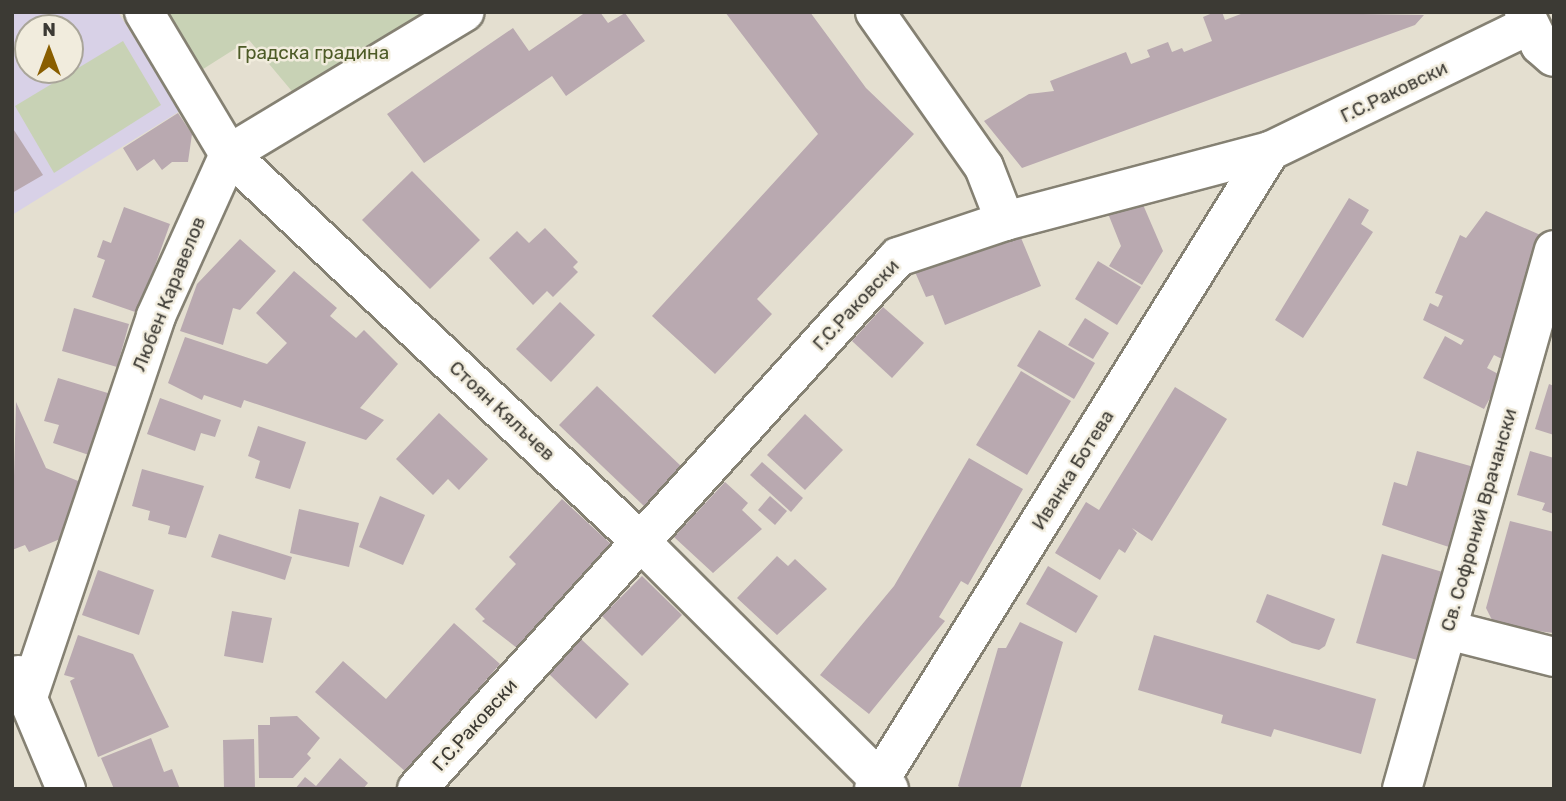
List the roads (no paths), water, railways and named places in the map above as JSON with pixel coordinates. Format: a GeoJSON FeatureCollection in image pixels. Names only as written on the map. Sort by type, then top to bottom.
{"type":"FeatureCollection","features":[{"type":"Feature","properties":{"kind":"street","name":"Стоян Кялъчев"},"geometry":{"type":"LineString","coordinates":[[144,12],[229,154],[641,542],[881,786]]}},
{"type":"Feature","properties":{"kind":"street"},"geometry":{"type":"LineString","coordinates":[[229,154],[464,12]]}},
{"type":"Feature","properties":{"kind":"street"},"geometry":{"type":"LineString","coordinates":[[875,12],[984,167],[1005,221]]}},
{"type":"Feature","properties":{"kind":"street"},"geometry":{"type":"LineString","coordinates":[[1526,19],[1554,57]]}},
{"type":"Feature","properties":{"kind":"street","name":"Г.С.Раковски"},"geometry":{"type":"LineString","coordinates":[[417,789],[898,257],[1005,221],[1270,151],[1526,19]]}},
{"type":"Feature","properties":{"kind":"street","name":"Иванка Ботева"},"geometry":{"type":"LineString","coordinates":[[881,786],[1270,151]]}},
{"type":"Feature","properties":{"kind":"street","name":"Любен Каравелов"},"geometry":{"type":"LineString","coordinates":[[28,697],[156,316],[229,154]]}},
{"type":"Feature","properties":{"kind":"street","name":"Св. Софроний Врачански"},"geometry":{"type":"LineString","coordinates":[[1402,789],[1554,250]]}},
{"type":"Feature","properties":{"kind":"street"},"geometry":{"type":"LineString","coordinates":[[1448,630],[1554,657]]}},
{"type":"Feature","properties":{"kind":"street"},"geometry":{"type":"LineString","coordinates":[[12,663],[66,789]]}},
{"type":"Feature","properties":{"kind":"park label","name":"Градска градина"},"geometry":{"type":"Point","coordinates":[313,53]}}]}
